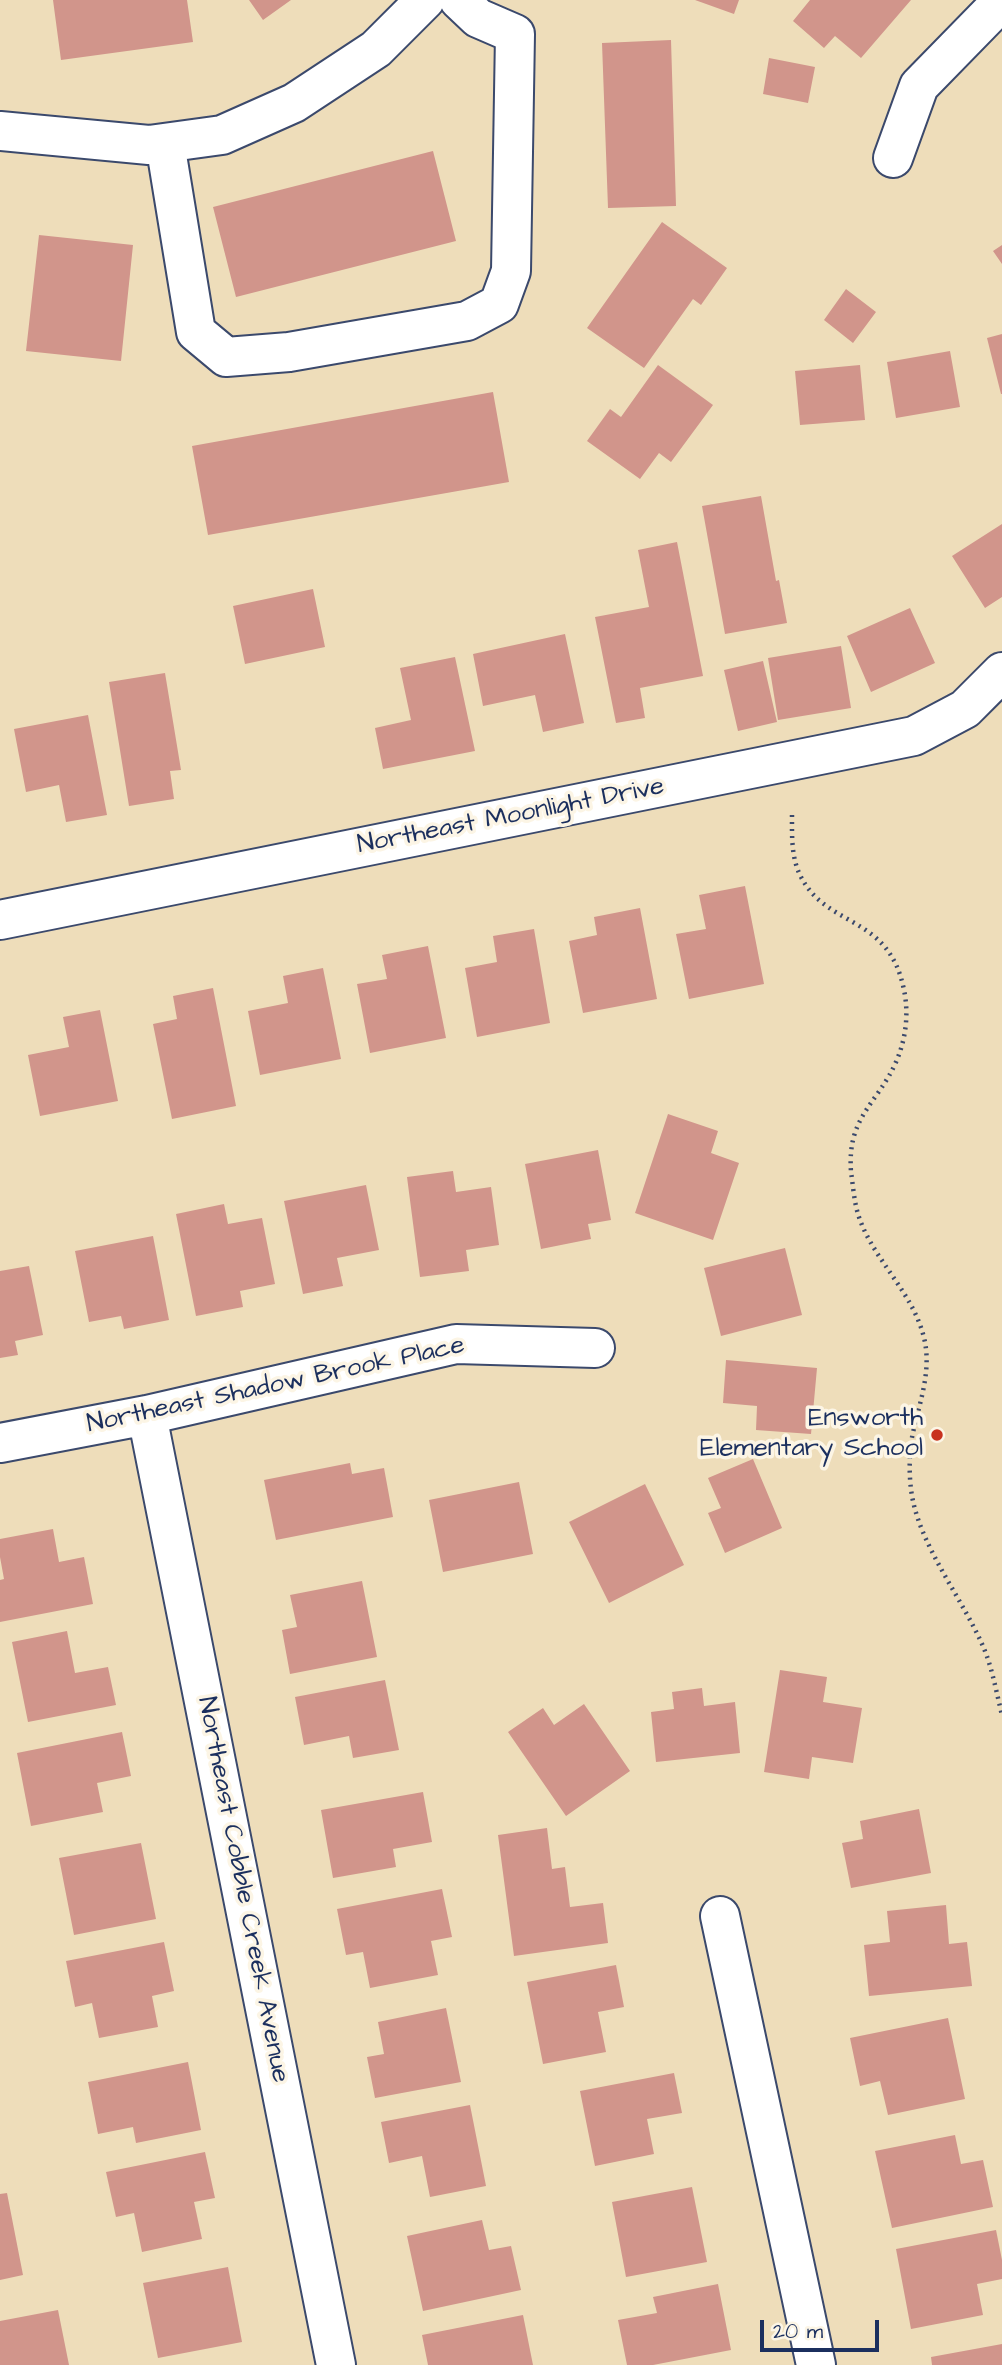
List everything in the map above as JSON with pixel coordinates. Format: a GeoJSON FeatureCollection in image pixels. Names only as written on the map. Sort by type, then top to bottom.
{"type":"FeatureCollection","features":[{"type":"Feature","properties":{"kind":"street"},"geometry":{"type":"LineString","coordinates":[[0,131],[149,145],[222,135],[294,103],[376,49],[425,0]]}},
{"type":"Feature","properties":{"kind":"street"},"geometry":{"type":"LineString","coordinates":[[165,143],[196,332],[226,358],[289,352],[467,321],[499,304],[511,271],[515,34],[478,18],[458,0]]}},
{"type":"Feature","properties":{"kind":"street"},"geometry":{"type":"LineString","coordinates":[[893,158],[919,86],[1002,1]]}},
{"type":"Feature","properties":{"kind":"street","name":"Northeast Moonlight Drive"},"geometry":{"type":"LineString","coordinates":[[0,920],[914,736],[965,709],[1002,672]]}},
{"type":"Feature","properties":{"kind":"street","name":"Northeast Shadow Brook Place"},"geometry":{"type":"LineString","coordinates":[[0,1443],[147,1415],[456,1343],[595,1348]]}},
{"type":"Feature","properties":{"kind":"street","name":"Northeast Cobble Creek Avenue"},"geometry":{"type":"LineString","coordinates":[[147,1415],[337,2365]]}},
{"type":"Feature","properties":{"kind":"street"},"geometry":{"type":"LineString","coordinates":[[720,1916],[816,2365]]}},
{"type":"Feature","properties":{"kind":"path"},"geometry":{"type":"LineString","coordinates":[[792,815],[792,841],[801,876],[811,892],[823,904],[878,937],[899,969],[904,990],[906,1024],[902,1043],[895,1063],[863,1113],[855,1132],[851,1149],[851,1172],[858,1214],[901,1287],[922,1331],[926,1348],[927,1373],[911,1444],[910,1477],[913,1502],[921,1526],[983,1646],[1002,1715]]}},
{"type":"Feature","properties":{"kind":"building"},"geometry":{"type":"Polygon","coordinates":[[[53,0],[187,0],[193,42],[61,60],[53,0]]]}},
{"type":"Feature","properties":{"kind":"building"},"geometry":{"type":"Polygon","coordinates":[[[249,0],[291,0],[263,20],[249,0]]]}},
{"type":"Feature","properties":{"kind":"building"},"geometry":{"type":"Polygon","coordinates":[[[695,0],[739,0],[734,14],[695,0]]]}},
{"type":"Feature","properties":{"kind":"building"},"geometry":{"type":"Polygon","coordinates":[[[810,0],[911,0],[861,58],[835,36],[824,48],[793,21],[810,0]]]}},
{"type":"Feature","properties":{"kind":"building"},"geometry":{"type":"Polygon","coordinates":[[[671,40],[676,206],[608,208],[602,43],[671,40]]]}},
{"type":"Feature","properties":{"kind":"building"},"geometry":{"type":"Polygon","coordinates":[[[769,58],[815,67],[808,103],[763,94],[769,58]]]}},
{"type":"Feature","properties":{"kind":"building"},"geometry":{"type":"Polygon","coordinates":[[[433,151],[456,241],[236,297],[213,207],[433,151]]]}},
{"type":"Feature","properties":{"kind":"building"},"geometry":{"type":"Polygon","coordinates":[[[662,222],[727,268],[701,305],[693,299],[644,368],[587,328],[662,222]]]}},
{"type":"Feature","properties":{"kind":"building"},"geometry":{"type":"Polygon","coordinates":[[[39,235],[133,245],[121,361],[26,351],[39,235]]]}},
{"type":"Feature","properties":{"kind":"building"},"geometry":{"type":"Polygon","coordinates":[[[1002,245],[1002,264],[993,251],[1002,245]]]}},
{"type":"Feature","properties":{"kind":"building"},"geometry":{"type":"Polygon","coordinates":[[[846,289],[876,312],[853,343],[824,320],[846,289]]]}},
{"type":"Feature","properties":{"kind":"building"},"geometry":{"type":"Polygon","coordinates":[[[1002,334],[1002,394],[1001,394],[987,338],[1002,334]]]}},
{"type":"Feature","properties":{"kind":"building"},"geometry":{"type":"Polygon","coordinates":[[[950,351],[960,407],[896,418],[887,362],[950,351]]]}},
{"type":"Feature","properties":{"kind":"building"},"geometry":{"type":"Polygon","coordinates":[[[658,365],[713,405],[671,462],[659,453],[640,479],[587,441],[610,409],[621,417],[658,365]]]}},
{"type":"Feature","properties":{"kind":"building"},"geometry":{"type":"Polygon","coordinates":[[[860,365],[865,420],[800,425],[795,371],[860,365]]]}},
{"type":"Feature","properties":{"kind":"building"},"geometry":{"type":"Polygon","coordinates":[[[493,392],[509,482],[208,535],[192,446],[493,392]]]}},
{"type":"Feature","properties":{"kind":"building"},"geometry":{"type":"Polygon","coordinates":[[[761,496],[776,581],[779,580],[787,623],[725,634],[702,506],[761,496]]]}},
{"type":"Feature","properties":{"kind":"building"},"geometry":{"type":"Polygon","coordinates":[[[1002,524],[1002,597],[985,608],[952,556],[1002,524]]]}},
{"type":"Feature","properties":{"kind":"building"},"geometry":{"type":"Polygon","coordinates":[[[677,542],[703,676],[640,688],[645,718],[616,723],[595,617],[649,607],[638,550],[677,542]]]}},
{"type":"Feature","properties":{"kind":"building"},"geometry":{"type":"Polygon","coordinates":[[[313,589],[325,647],[245,664],[233,606],[313,589]]]}},
{"type":"Feature","properties":{"kind":"building"},"geometry":{"type":"Polygon","coordinates":[[[910,608],[935,663],[871,692],[847,636],[910,608]]]}},
{"type":"Feature","properties":{"kind":"building"},"geometry":{"type":"Polygon","coordinates":[[[565,634],[584,723],[543,732],[535,695],[483,706],[473,654],[565,634]]]}},
{"type":"Feature","properties":{"kind":"building"},"geometry":{"type":"Polygon","coordinates":[[[841,646],[851,708],[778,720],[768,658],[841,646]]]}},
{"type":"Feature","properties":{"kind":"building"},"geometry":{"type":"Polygon","coordinates":[[[455,657],[475,751],[383,769],[375,728],[411,720],[400,668],[455,657]]]}},
{"type":"Feature","properties":{"kind":"building"},"geometry":{"type":"Polygon","coordinates":[[[763,661],[777,722],[738,731],[724,670],[763,661]]]}},
{"type":"Feature","properties":{"kind":"building"},"geometry":{"type":"Polygon","coordinates":[[[165,673],[181,770],[170,771],[174,799],[129,806],[109,682],[165,673]]]}},
{"type":"Feature","properties":{"kind":"building"},"geometry":{"type":"Polygon","coordinates":[[[88,715],[107,815],[66,822],[59,785],[26,792],[14,729],[88,715]]]}},
{"type":"Feature","properties":{"kind":"building"},"geometry":{"type":"Polygon","coordinates":[[[745,886],[764,984],[689,999],[676,934],[706,929],[699,895],[745,886]]]}},
{"type":"Feature","properties":{"kind":"building"},"geometry":{"type":"Polygon","coordinates":[[[640,908],[657,999],[583,1013],[569,941],[597,935],[594,917],[640,908]]]}},
{"type":"Feature","properties":{"kind":"building"},"geometry":{"type":"Polygon","coordinates":[[[534,929],[550,1023],[477,1037],[465,968],[497,962],[493,936],[534,929]]]}},
{"type":"Feature","properties":{"kind":"building"},"geometry":{"type":"Polygon","coordinates":[[[428,946],[446,1038],[370,1053],[357,984],[387,979],[382,955],[428,946]]]}},
{"type":"Feature","properties":{"kind":"building"},"geometry":{"type":"Polygon","coordinates":[[[323,968],[341,1059],[260,1075],[248,1011],[288,1003],[283,976],[323,968]]]}},
{"type":"Feature","properties":{"kind":"building"},"geometry":{"type":"Polygon","coordinates":[[[213,988],[236,1106],[172,1119],[153,1024],[177,1019],[173,996],[213,988]]]}},
{"type":"Feature","properties":{"kind":"building"},"geometry":{"type":"Polygon","coordinates":[[[100,1010],[118,1101],[40,1116],[28,1055],[69,1047],[63,1017],[100,1010]]]}},
{"type":"Feature","properties":{"kind":"building"},"geometry":{"type":"Polygon","coordinates":[[[668,1114],[718,1131],[711,1153],[739,1163],[713,1240],[635,1213],[668,1114]]]}},
{"type":"Feature","properties":{"kind":"building"},"geometry":{"type":"Polygon","coordinates":[[[598,1150],[611,1220],[588,1224],[591,1239],[541,1249],[525,1164],[598,1150]]]}},
{"type":"Feature","properties":{"kind":"building"},"geometry":{"type":"Polygon","coordinates":[[[453,1171],[456,1192],[491,1187],[499,1245],[466,1250],[469,1271],[420,1277],[407,1177],[453,1171]]]}},
{"type":"Feature","properties":{"kind":"building"},"geometry":{"type":"Polygon","coordinates":[[[366,1185],[379,1250],[337,1258],[343,1286],[303,1294],[284,1201],[366,1185]]]}},
{"type":"Feature","properties":{"kind":"building"},"geometry":{"type":"Polygon","coordinates":[[[224,1204],[228,1224],[262,1218],[275,1284],[240,1291],[243,1307],[196,1316],[176,1214],[224,1204]]]}},
{"type":"Feature","properties":{"kind":"building"},"geometry":{"type":"Polygon","coordinates":[[[153,1236],[169,1320],[124,1329],[121,1316],[89,1322],[75,1251],[153,1236]]]}},
{"type":"Feature","properties":{"kind":"building"},"geometry":{"type":"Polygon","coordinates":[[[785,1248],[802,1315],[721,1336],[704,1268],[785,1248]]]}},
{"type":"Feature","properties":{"kind":"building"},"geometry":{"type":"Polygon","coordinates":[[[29,1266],[43,1335],[15,1341],[18,1355],[0,1358],[0,1271],[29,1266]]]}},
{"type":"Feature","properties":{"kind":"building"},"geometry":{"type":"Polygon","coordinates":[[[726,1360],[817,1368],[811,1434],[756,1430],[757,1406],[723,1403],[726,1360]]]}},
{"type":"Feature","properties":{"kind":"building"},"geometry":{"type":"Polygon","coordinates":[[[753,1459],[782,1528],[725,1553],[708,1513],[721,1508],[708,1478],[753,1459]]]}},
{"type":"Feature","properties":{"kind":"building"},"geometry":{"type":"Polygon","coordinates":[[[350,1463],[352,1474],[384,1468],[393,1517],[276,1540],[264,1480],[350,1463]]]}},
{"type":"Feature","properties":{"kind":"building"},"geometry":{"type":"Polygon","coordinates":[[[519,1482],[533,1554],[443,1572],[429,1500],[519,1482]]]}},
{"type":"Feature","properties":{"kind":"building"},"geometry":{"type":"Polygon","coordinates":[[[645,1484],[684,1565],[609,1603],[569,1522],[645,1484]]]}},
{"type":"Feature","properties":{"kind":"building"},"geometry":{"type":"Polygon","coordinates":[[[53,1529],[59,1562],[84,1557],[93,1604],[0,1622],[0,1580],[4,1579],[0,1539],[53,1529]]]}},
{"type":"Feature","properties":{"kind":"building"},"geometry":{"type":"Polygon","coordinates":[[[362,1581],[377,1657],[290,1674],[282,1630],[297,1627],[290,1595],[362,1581]]]}},
{"type":"Feature","properties":{"kind":"building"},"geometry":{"type":"Polygon","coordinates":[[[67,1631],[75,1673],[108,1667],[116,1705],[28,1722],[12,1642],[67,1631]]]}},
{"type":"Feature","properties":{"kind":"building"},"geometry":{"type":"Polygon","coordinates":[[[780,1670],[827,1677],[823,1702],[862,1708],[853,1763],[812,1757],[809,1779],[764,1772],[780,1670]]]}},
{"type":"Feature","properties":{"kind":"building"},"geometry":{"type":"Polygon","coordinates":[[[385,1680],[399,1750],[353,1758],[349,1736],[304,1745],[295,1697],[385,1680]]]}},
{"type":"Feature","properties":{"kind":"building"},"geometry":{"type":"Polygon","coordinates":[[[702,1688],[704,1706],[735,1702],[740,1753],[656,1762],[651,1712],[674,1709],[672,1692],[702,1688]]]}},
{"type":"Feature","properties":{"kind":"building"},"geometry":{"type":"Polygon","coordinates":[[[584,1704],[630,1771],[566,1816],[508,1732],[543,1708],[554,1725],[584,1704]]]}},
{"type":"Feature","properties":{"kind":"building"},"geometry":{"type":"Polygon","coordinates":[[[122,1732],[131,1776],[97,1783],[103,1812],[31,1826],[17,1753],[122,1732]]]}},
{"type":"Feature","properties":{"kind":"building"},"geometry":{"type":"Polygon","coordinates":[[[423,1792],[432,1842],[393,1849],[396,1867],[333,1878],[321,1810],[423,1792]]]}},
{"type":"Feature","properties":{"kind":"building"},"geometry":{"type":"Polygon","coordinates":[[[919,1809],[931,1873],[851,1888],[842,1843],[863,1839],[860,1821],[919,1809]]]}},
{"type":"Feature","properties":{"kind":"building"},"geometry":{"type":"Polygon","coordinates":[[[547,1828],[552,1869],[565,1867],[570,1907],[603,1903],[608,1943],[514,1956],[498,1835],[547,1828]]]}},
{"type":"Feature","properties":{"kind":"building"},"geometry":{"type":"Polygon","coordinates":[[[141,1843],[156,1919],[74,1935],[59,1858],[141,1843]]]}},
{"type":"Feature","properties":{"kind":"building"},"geometry":{"type":"Polygon","coordinates":[[[442,1889],[452,1937],[431,1941],[438,1975],[370,1988],[363,1952],[346,1955],[337,1909],[442,1889]]]}},
{"type":"Feature","properties":{"kind":"building"},"geometry":{"type":"Polygon","coordinates":[[[946,1905],[949,1944],[967,1942],[972,1986],[869,1996],[864,1945],[890,1942],[887,1911],[946,1905]]]}},
{"type":"Feature","properties":{"kind":"building"},"geometry":{"type":"Polygon","coordinates":[[[164,1942],[174,1991],[152,1996],[158,2027],[99,2038],[92,2003],[75,2007],[66,1961],[164,1942]]]}},
{"type":"Feature","properties":{"kind":"building"},"geometry":{"type":"Polygon","coordinates":[[[616,1965],[624,2007],[598,2012],[606,2052],[543,2064],[527,1982],[616,1965]]]}},
{"type":"Feature","properties":{"kind":"building"},"geometry":{"type":"Polygon","coordinates":[[[446,2008],[461,2082],[375,2098],[367,2057],[384,2054],[378,2022],[446,2008]]]}},
{"type":"Feature","properties":{"kind":"building"},"geometry":{"type":"Polygon","coordinates":[[[948,2018],[965,2099],[888,2115],[880,2081],[860,2086],[850,2038],[948,2018]]]}},
{"type":"Feature","properties":{"kind":"building"},"geometry":{"type":"Polygon","coordinates":[[[188,2062],[201,2130],[136,2143],[133,2127],[98,2134],[88,2082],[188,2062]]]}},
{"type":"Feature","properties":{"kind":"building"},"geometry":{"type":"Polygon","coordinates":[[[674,2073],[682,2113],[647,2119],[654,2154],[595,2166],[580,2091],[674,2073]]]}},
{"type":"Feature","properties":{"kind":"building"},"geometry":{"type":"Polygon","coordinates":[[[470,2105],[486,2186],[430,2197],[422,2156],[389,2163],[381,2122],[470,2105]]]}},
{"type":"Feature","properties":{"kind":"building"},"geometry":{"type":"Polygon","coordinates":[[[955,2135],[961,2164],[983,2160],[993,2207],[892,2228],[875,2151],[955,2135]]]}},
{"type":"Feature","properties":{"kind":"building"},"geometry":{"type":"Polygon","coordinates":[[[205,2152],[215,2198],[194,2202],[202,2239],[142,2252],[134,2213],[116,2217],[106,2172],[205,2152]]]}},
{"type":"Feature","properties":{"kind":"building"},"geometry":{"type":"Polygon","coordinates":[[[692,2187],[707,2262],[626,2277],[612,2202],[692,2187]]]}},
{"type":"Feature","properties":{"kind":"building"},"geometry":{"type":"Polygon","coordinates":[[[7,2193],[23,2275],[0,2280],[0,2194],[7,2193]]]}},
{"type":"Feature","properties":{"kind":"building"},"geometry":{"type":"Polygon","coordinates":[[[482,2220],[489,2250],[511,2246],[521,2290],[423,2311],[407,2236],[482,2220]]]}},
{"type":"Feature","properties":{"kind":"building"},"geometry":{"type":"Polygon","coordinates":[[[996,2230],[1002,2260],[1002,2279],[977,2284],[983,2315],[911,2329],[896,2249],[996,2230]]]}},
{"type":"Feature","properties":{"kind":"building"},"geometry":{"type":"Polygon","coordinates":[[[228,2267],[242,2342],[158,2358],[143,2283],[228,2267]]]}},
{"type":"Feature","properties":{"kind":"building"},"geometry":{"type":"Polygon","coordinates":[[[718,2284],[731,2350],[653,2365],[627,2365],[618,2320],[657,2313],[653,2297],[718,2284]]]}},
{"type":"Feature","properties":{"kind":"building"},"geometry":{"type":"Polygon","coordinates":[[[58,2310],[69,2365],[0,2365],[0,2321],[58,2310]]]}},
{"type":"Feature","properties":{"kind":"building"},"geometry":{"type":"Polygon","coordinates":[[[523,2315],[533,2365],[428,2365],[422,2335],[523,2315]]]}},
{"type":"Feature","properties":{"kind":"building"},"geometry":{"type":"Polygon","coordinates":[[[1002,2344],[1002,2365],[932,2365],[931,2357],[1002,2344]]]}},
{"type":"Feature","properties":{"kind":"place","name":"Ensworth Elementary School"},"geometry":{"type":"Point","coordinates":[937,1435]}}]}
